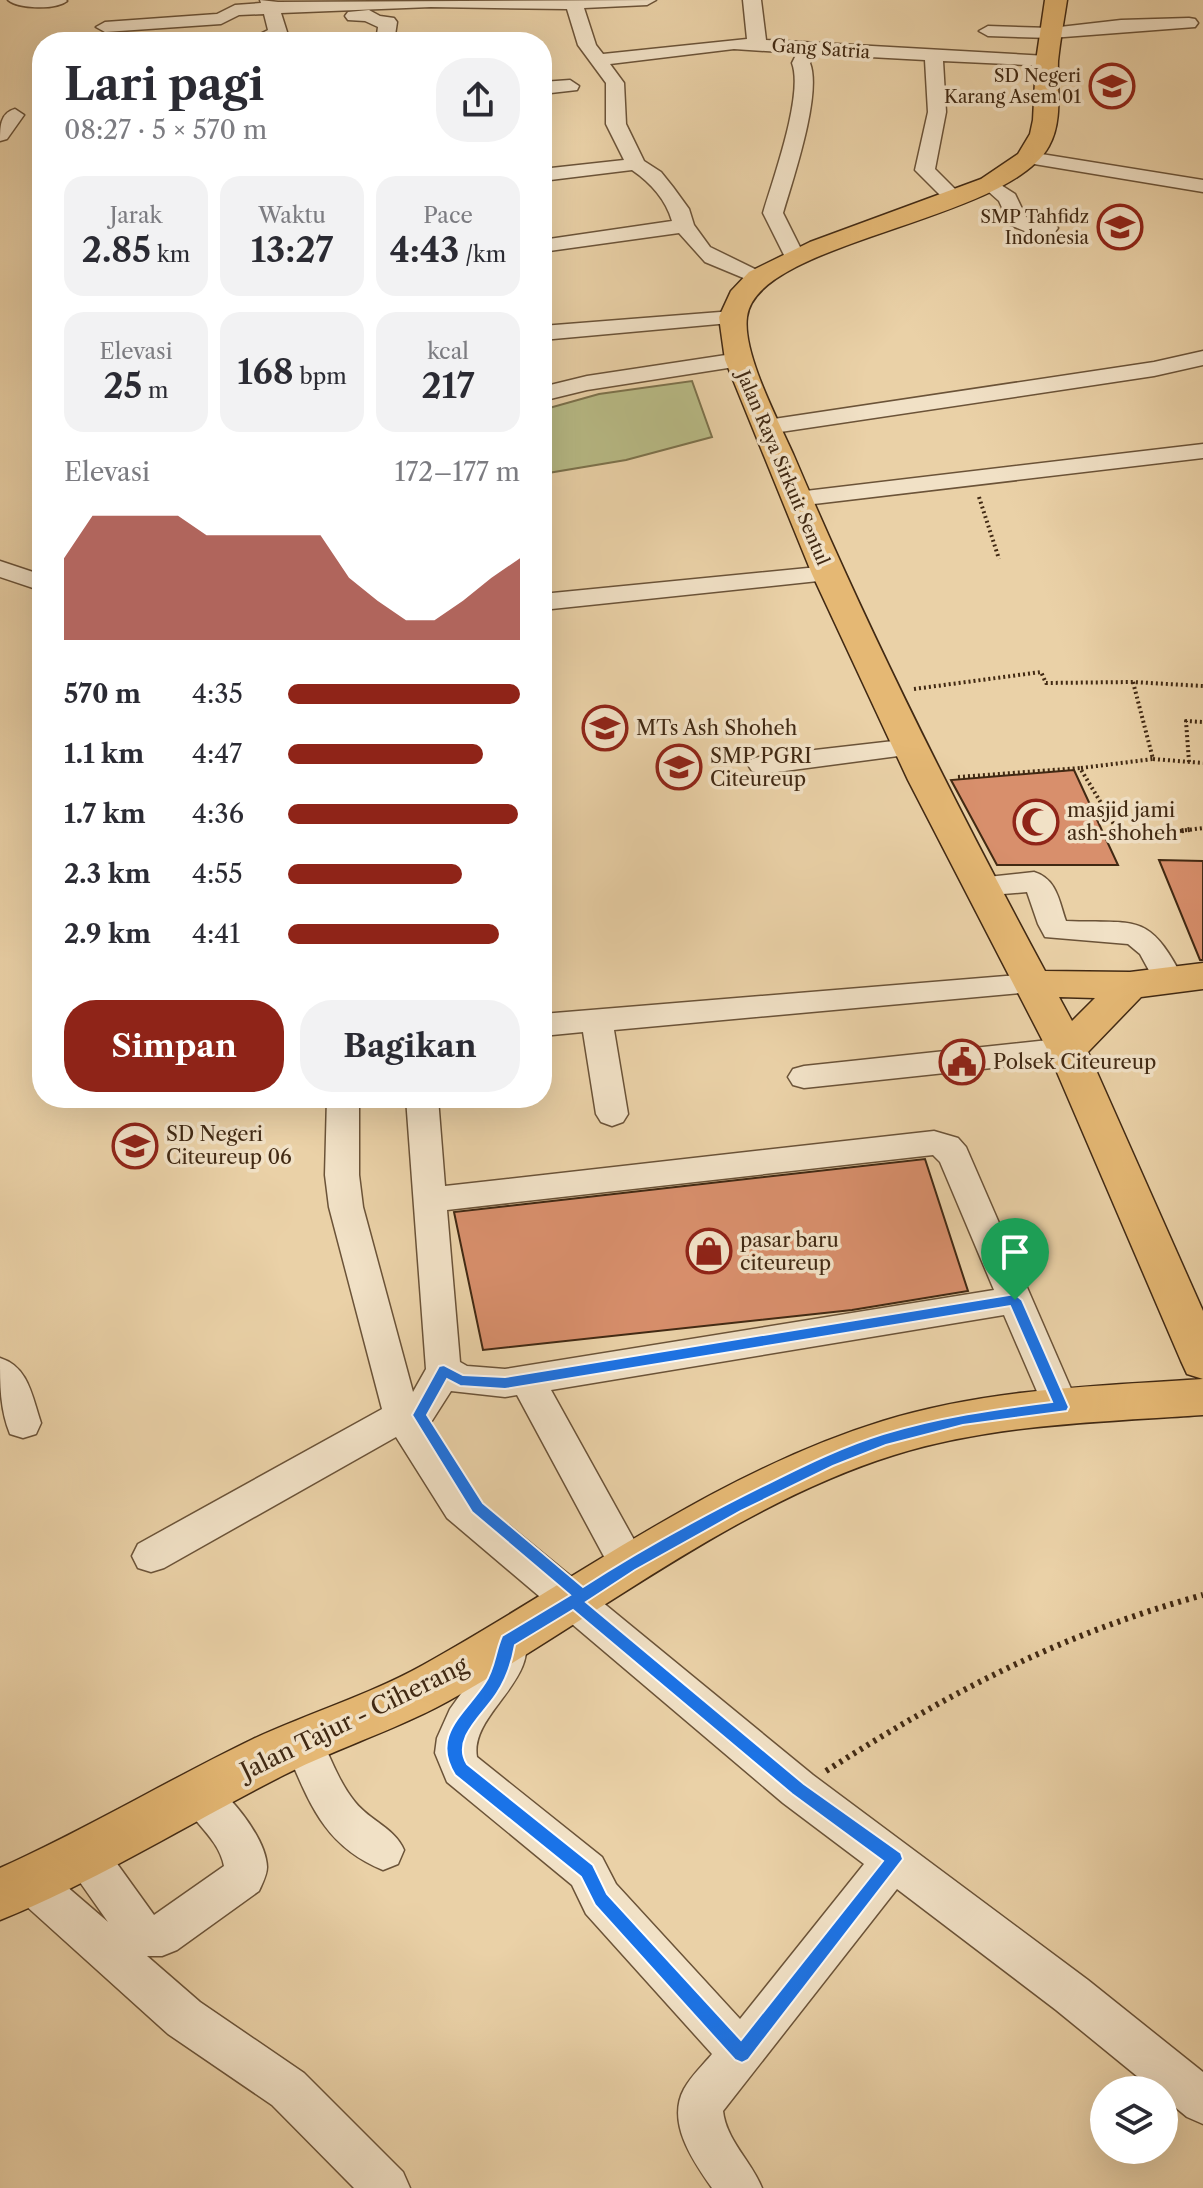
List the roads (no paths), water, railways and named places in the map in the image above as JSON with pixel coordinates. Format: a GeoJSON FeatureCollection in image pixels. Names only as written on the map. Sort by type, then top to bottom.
{"type":"FeatureCollection","features":[{"type":"Feature","properties":{"kind":"main road"},"geometry":{"type":"LineString","coordinates":[[733,317],[744,291],[758,278],[795,257],[990,184],[1011,173],[1029,158],[1044,135],[1049,47],[1056,0]]}},
{"type":"Feature","properties":{"kind":"main road","name":"Jalan Raya Sirkuit Sentul"},"geometry":{"type":"LineString","coordinates":[[733,317],[739,360],[828,574],[925,780],[1067,1049],[1203,1361]]}},
{"type":"Feature","properties":{"kind":"main road"},"geometry":{"type":"LineString","coordinates":[[1031,984],[1130,985],[1186,978]]}},
{"type":"Feature","properties":{"kind":"main road"},"geometry":{"type":"LineString","coordinates":[[1067,1049],[1130,985]]}},
{"type":"Feature","properties":{"kind":"main road","name":"Jalan Tajur - Ciherang"},"geometry":{"type":"LineString","coordinates":[[15,1887],[303,1742],[436,1683],[578,1599],[629,1565],[827,1462],[884,1440],[963,1419],[1061,1407],[1203,1397]]}},
{"type":"Feature","properties":{"kind":"street"},"geometry":{"type":"LineString","coordinates":[[17,0],[58,1]]}},
{"type":"Feature","properties":{"kind":"street"},"geometry":{"type":"LineString","coordinates":[[105,27],[221,19],[235,10],[270,4],[325,7],[431,2],[647,0]]}},
{"type":"Feature","properties":{"kind":"street"},"geometry":{"type":"LineString","coordinates":[[752,0],[757,44]]}},
{"type":"Feature","properties":{"kind":"street"},"geometry":{"type":"LineString","coordinates":[[574,2],[583,34],[596,60],[615,83],[616,124],[636,164],[654,176],[679,209],[684,226],[712,258],[758,278]]}},
{"type":"Feature","properties":{"kind":"street"},"geometry":{"type":"LineString","coordinates":[[270,4],[278,32]]}},
{"type":"Feature","properties":{"kind":"street"},"geometry":{"type":"LineString","coordinates":[[325,7],[326,13],[333,16],[369,15],[375,21],[388,22],[386,32]]}},
{"type":"Feature","properties":{"kind":"street"},"geometry":{"type":"LineString","coordinates":[[235,10],[246,29],[242,32]]}},
{"type":"Feature","properties":{"kind":"street"},"geometry":{"type":"LineString","coordinates":[[988,31],[1049,47],[1121,25],[1189,23]]}},
{"type":"Feature","properties":{"kind":"street","name":"Gang Satria"},"geometry":{"type":"LineString","coordinates":[[596,60],[734,44],[934,56],[1049,47]]}},
{"type":"Feature","properties":{"kind":"street"},"geometry":{"type":"LineString","coordinates":[[795,257],[773,213],[794,138],[806,76],[801,63],[808,48]]}},
{"type":"Feature","properties":{"kind":"street"},"geometry":{"type":"LineString","coordinates":[[934,56],[937,112],[925,170],[954,198]]}},
{"type":"Feature","properties":{"kind":"street"},"geometry":{"type":"LineString","coordinates":[[552,87],[570,86]]}},
{"type":"Feature","properties":{"kind":"street"},"geometry":{"type":"LineString","coordinates":[[0,135],[15,115]]}},
{"type":"Feature","properties":{"kind":"street"},"geometry":{"type":"LineString","coordinates":[[1029,158],[1203,186]]}},
{"type":"Feature","properties":{"kind":"street"},"geometry":{"type":"LineString","coordinates":[[552,174],[636,164]]}},
{"type":"Feature","properties":{"kind":"street"},"geometry":{"type":"LineString","coordinates":[[990,184],[1008,198],[1017,221],[1027,226],[1048,228]]}},
{"type":"Feature","properties":{"kind":"street"},"geometry":{"type":"LineString","coordinates":[[552,245],[684,226]]}},
{"type":"Feature","properties":{"kind":"street"},"geometry":{"type":"LineString","coordinates":[[552,332],[733,317]]}},
{"type":"Feature","properties":{"kind":"street"},"geometry":{"type":"LineString","coordinates":[[767,427],[1154,369],[1203,358]]}},
{"type":"Feature","properties":{"kind":"street"},"geometry":{"type":"LineString","coordinates":[[552,392],[587,383],[739,360]]}},
{"type":"Feature","properties":{"kind":"street"},"geometry":{"type":"LineString","coordinates":[[797,499],[1203,451]]}},
{"type":"Feature","properties":{"kind":"street"},"geometry":{"type":"LineString","coordinates":[[0,569],[32,580]]}},
{"type":"Feature","properties":{"kind":"street"},"geometry":{"type":"LineString","coordinates":[[552,601],[828,574]]}},
{"type":"Feature","properties":{"kind":"street"},"geometry":{"type":"LineString","coordinates":[[762,765],[911,747]]}},
{"type":"Feature","properties":{"kind":"street"},"geometry":{"type":"LineString","coordinates":[[979,886],[1034,882],[1041,888],[1050,922],[1056,930],[1142,937],[1186,978]]}},
{"type":"Feature","properties":{"kind":"street"},"geometry":{"type":"LineString","coordinates":[[552,1024],[1031,984]]}},
{"type":"Feature","properties":{"kind":"street"},"geometry":{"type":"LineString","coordinates":[[597,1022],[612,1114]]}},
{"type":"Feature","properties":{"kind":"street"},"geometry":{"type":"LineString","coordinates":[[804,1077],[1067,1049]]}},
{"type":"Feature","properties":{"kind":"street"},"geometry":{"type":"LineString","coordinates":[[343,1108],[342,1175],[346,1207],[411,1416],[460,1507],[578,1599],[798,1789],[895,1859],[1203,2101]]}},
{"type":"Feature","properties":{"kind":"street"},"geometry":{"type":"LineString","coordinates":[[357,1108],[358,1175],[362,1206],[411,1416]]}},
{"type":"Feature","properties":{"kind":"street"},"geometry":{"type":"LineString","coordinates":[[423,1108],[440,1351],[444,1370],[460,1380],[505,1383],[1015,1300]]}},
{"type":"Feature","properties":{"kind":"street"},"geometry":{"type":"LineString","coordinates":[[429,1200],[934,1143],[946,1147],[954,1156],[1061,1407]]}},
{"type":"Feature","properties":{"kind":"street"},"geometry":{"type":"LineString","coordinates":[[151,1556],[411,1416],[444,1370]]}},
{"type":"Feature","properties":{"kind":"street"},"geometry":{"type":"LineString","coordinates":[[0,1372],[8,1379],[23,1423]]}},
{"type":"Feature","properties":{"kind":"street"},"geometry":{"type":"LineString","coordinates":[[526,1378],[629,1565]]}},
{"type":"Feature","properties":{"kind":"street"},"geometry":{"type":"LineString","coordinates":[[508,1641],[504,1664],[491,1688],[457,1733],[454,1758],[461,1769],[587,1871],[601,1899],[742,2054]]}},
{"type":"Feature","properties":{"kind":"street"},"geometry":{"type":"LineString","coordinates":[[303,1742],[346,1826],[361,1839],[383,1850]]}},
{"type":"Feature","properties":{"kind":"street"},"geometry":{"type":"LineString","coordinates":[[85,1854],[140,1932],[151,1937],[162,1935],[244,1877],[247,1869],[238,1844],[199,1795]]}},
{"type":"Feature","properties":{"kind":"street"},"geometry":{"type":"LineString","coordinates":[[739,2188],[702,2128],[698,2116],[701,2103],[895,1859]]}},
{"type":"Feature","properties":{"kind":"street"},"geometry":{"type":"LineString","coordinates":[[15,1887],[184,2018],[288,2089],[387,2188]]}},
{"type":"Feature","properties":{"kind":"place","name":"SD Negeri Karang Asem 01"},"geometry":{"type":"Point","coordinates":[1112,86]}},
{"type":"Feature","properties":{"kind":"place","name":"SMP Tahfidz Indonesia"},"geometry":{"type":"Point","coordinates":[1120,227]}},
{"type":"Feature","properties":{"kind":"place","name":"MTs Ash Shoheh"},"geometry":{"type":"Point","coordinates":[605,728]}},
{"type":"Feature","properties":{"kind":"place","name":"SMP PGRI Citeureup"},"geometry":{"type":"Point","coordinates":[679,767]}},
{"type":"Feature","properties":{"kind":"place","name":"masjid jami ash-shoheh"},"geometry":{"type":"Point","coordinates":[1036,822]}},
{"type":"Feature","properties":{"kind":"place","name":"Polsek Citeureup"},"geometry":{"type":"Point","coordinates":[962,1062]}},
{"type":"Feature","properties":{"kind":"place","name":"SD Negeri Citeureup 06"},"geometry":{"type":"Point","coordinates":[135,1146]}},
{"type":"Feature","properties":{"kind":"place","name":"pasar baru citeureup"},"geometry":{"type":"Point","coordinates":[709,1251]}}]}
